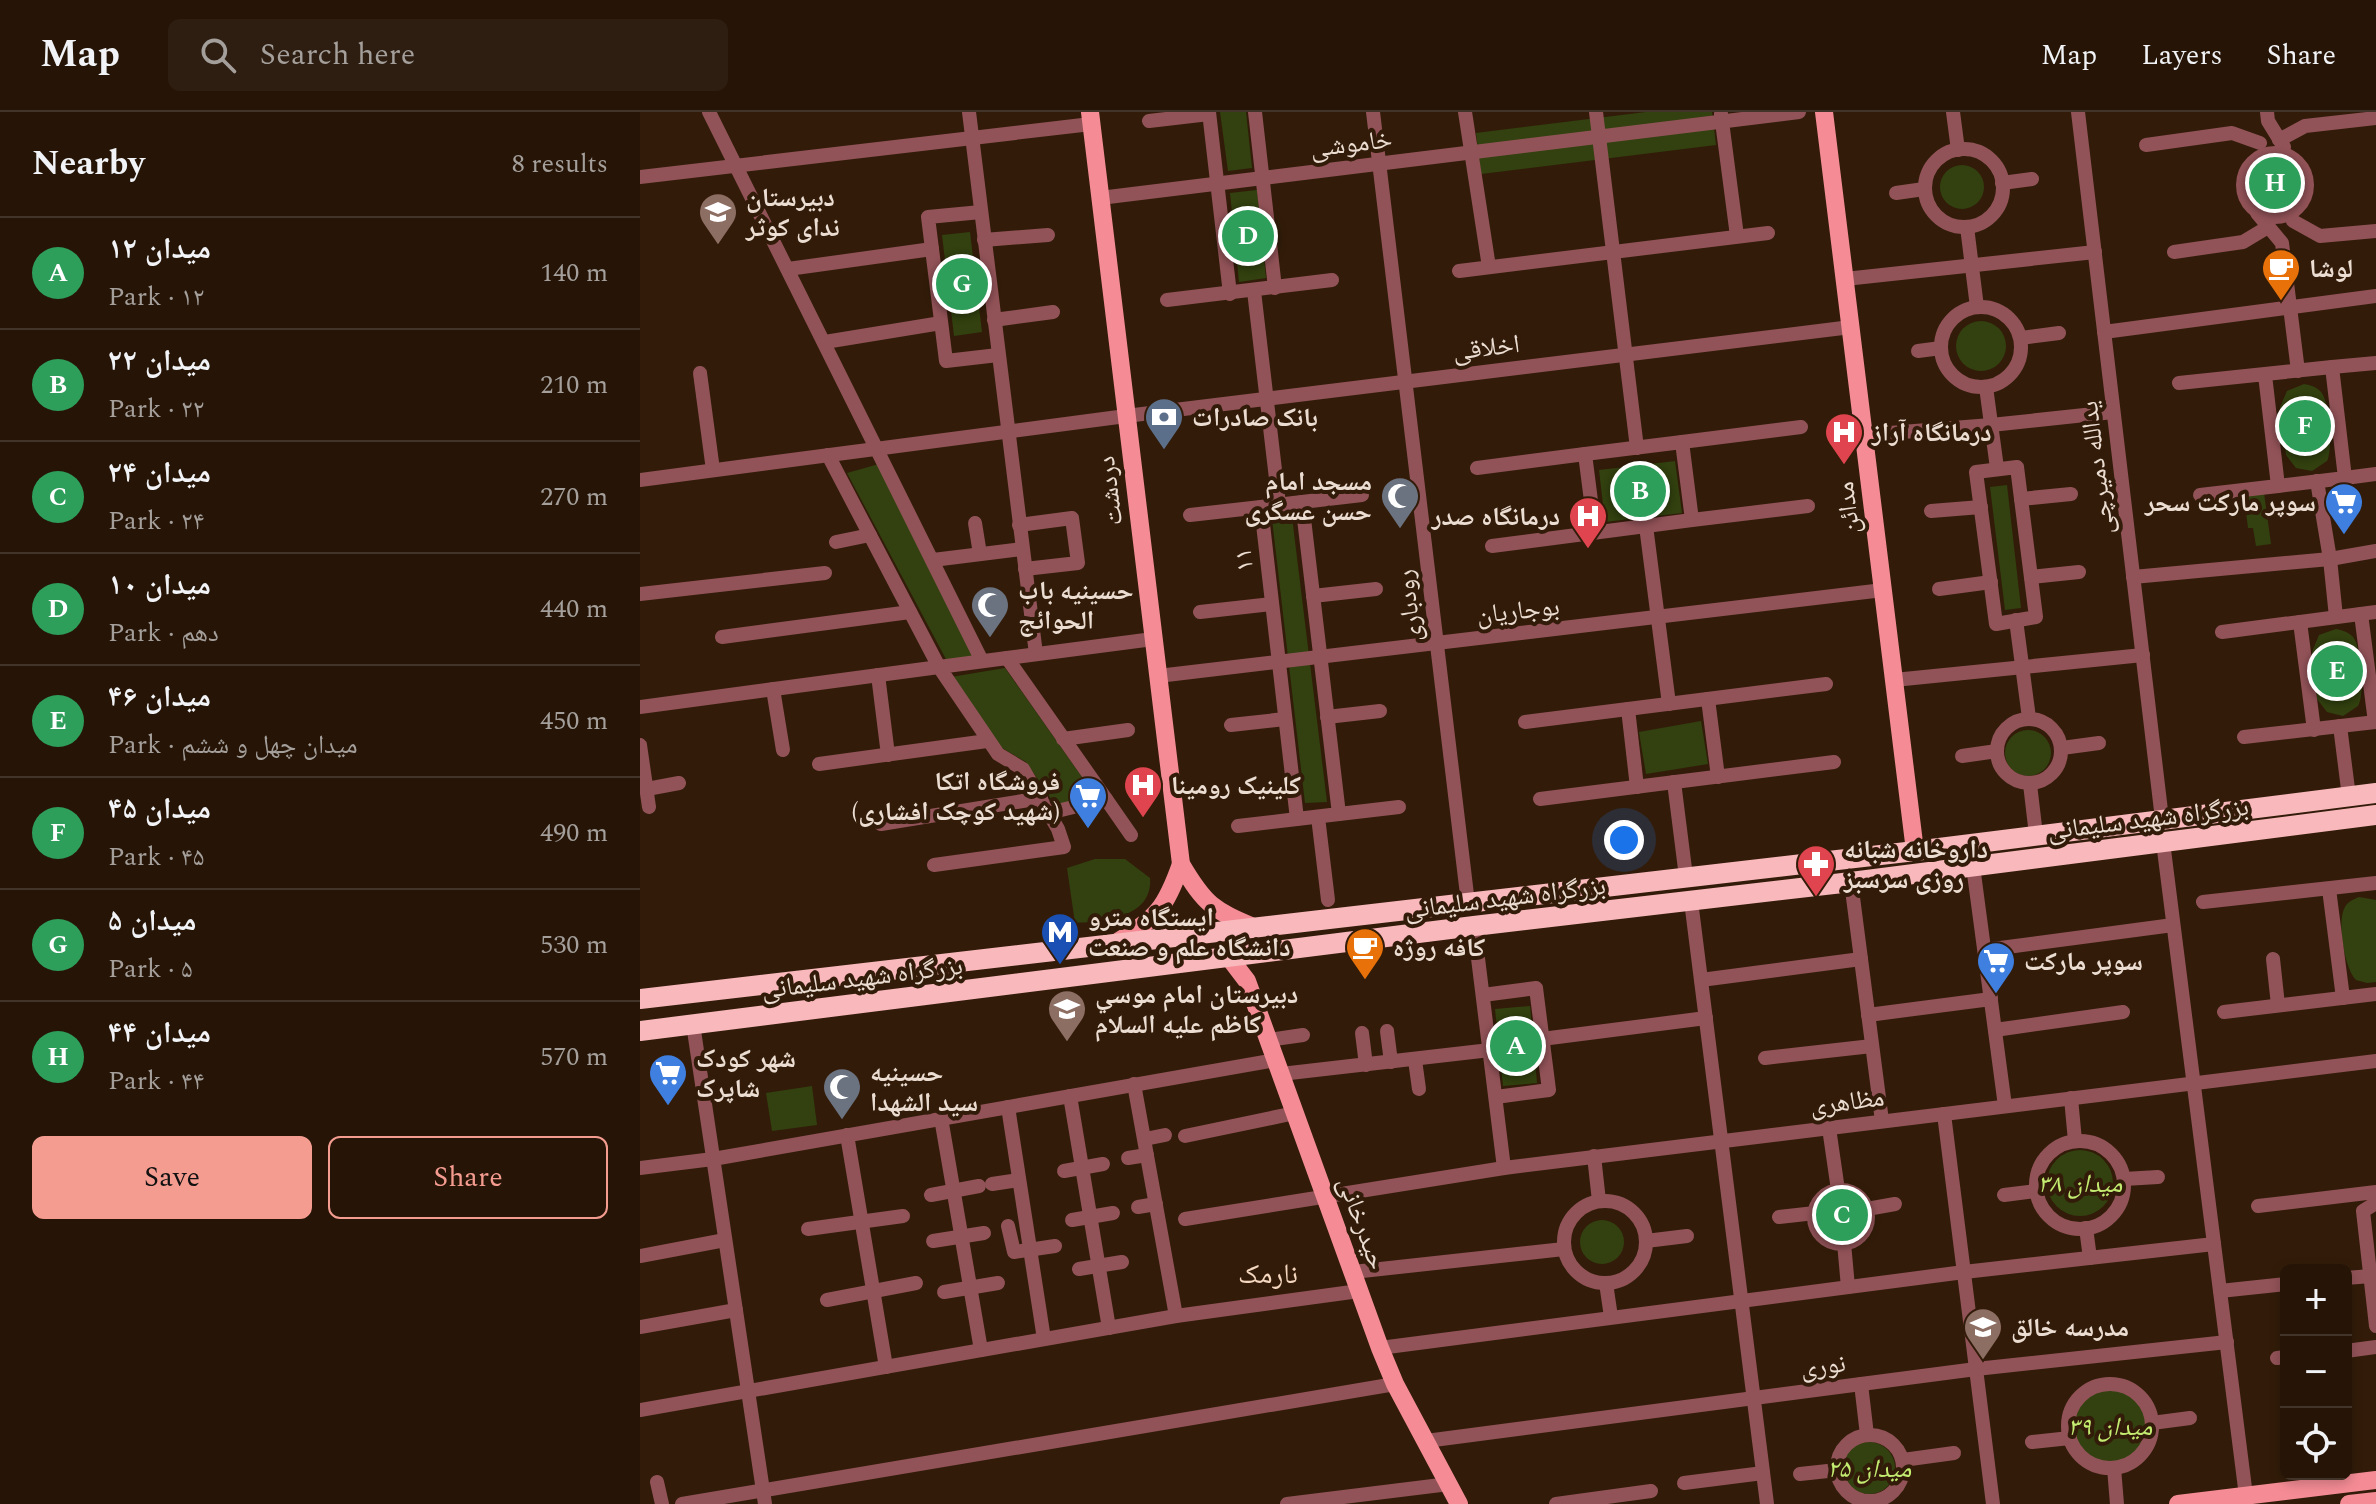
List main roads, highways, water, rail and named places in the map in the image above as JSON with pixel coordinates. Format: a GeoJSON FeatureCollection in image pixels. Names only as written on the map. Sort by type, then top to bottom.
{"type":"FeatureCollection","features":[{"type":"Feature","properties":{"kind":"highway","name":"بزرگراه شهید سلیمانی"},"geometry":{"type":"LineString","coordinates":[[640,999],[1915,851],[2376,793]]}},
{"type":"Feature","properties":{"kind":"highway","name":"بزرگراه شهید سلیمانی"},"geometry":{"type":"LineString","coordinates":[[640,1031],[2376,815]]}},
{"type":"Feature","properties":{"kind":"main road","name":"مدائن"},"geometry":{"type":"LineString","coordinates":[[1824,112],[1915,851]]}},
{"type":"Feature","properties":{"kind":"main road","name":"دردشت"},"geometry":{"type":"LineString","coordinates":[[1090,118],[1181,864],[1199,895],[1219,913],[1256,928]]}},
{"type":"Feature","properties":{"kind":"main road","name":"دردشت"},"geometry":{"type":"LineString","coordinates":[[1119,941],[1148,923],[1163,906],[1170,897],[1181,864]]}},
{"type":"Feature","properties":{"kind":"main road","name":"حیدرخانی"},"geometry":{"type":"LineString","coordinates":[[1228,956],[1247,981],[1395,1384],[1459,1504]]}},
{"type":"Feature","properties":{"kind":"main road"},"geometry":{"type":"LineString","coordinates":[[2178,1504],[2376,1480]]}},
{"type":"Feature","properties":{"kind":"main road"},"geometry":{"type":"LineString","coordinates":[[2349,1504],[2376,1501]]}},
{"type":"Feature","properties":{"kind":"place","name":"میدان ۴۴"},"geometry":{"type":"Point","coordinates":[2275,183]}},
{"type":"Feature","properties":{"kind":"place","name":"میدان ۱۰"},"geometry":{"type":"Point","coordinates":[1248,236]}},
{"type":"Feature","properties":{"kind":"place","name":"دبیرستان ندای کوثر"},"geometry":{"type":"Point","coordinates":[718,246]}},
{"type":"Feature","properties":{"kind":"place","name":"میدان ۵"},"geometry":{"type":"Point","coordinates":[962,284]}},
{"type":"Feature","properties":{"kind":"place","name":"لوشا"},"geometry":{"type":"Point","coordinates":[2281,302]}},
{"type":"Feature","properties":{"kind":"place","name":"میدان ۴۵"},"geometry":{"type":"Point","coordinates":[2305,426]}},
{"type":"Feature","properties":{"kind":"place","name":"بانک صادرات"},"geometry":{"type":"Point","coordinates":[1164,451]}},
{"type":"Feature","properties":{"kind":"place","name":"درمانگاه آراز"},"geometry":{"type":"Point","coordinates":[1844,466]}},
{"type":"Feature","properties":{"kind":"place","name":"میدان ۲۲"},"geometry":{"type":"Point","coordinates":[1640,491]}},
{"type":"Feature","properties":{"kind":"place","name":"مسجد امام حسن عسگری"},"geometry":{"type":"Point","coordinates":[1400,530]}},
{"type":"Feature","properties":{"kind":"place","name":"سوپر مارکت سحر"},"geometry":{"type":"Point","coordinates":[2344,536]}},
{"type":"Feature","properties":{"kind":"place","name":"درمانگاه صدر"},"geometry":{"type":"Point","coordinates":[1588,550]}},
{"type":"Feature","properties":{"kind":"place","name":"حسینیه باب الحوائج"},"geometry":{"type":"Point","coordinates":[990,639]}},
{"type":"Feature","properties":{"kind":"place","name":"میدان ۴۶"},"geometry":{"type":"Point","coordinates":[2337,671]}},
{"type":"Feature","properties":{"kind":"place","name":"کلینیک رومینا"},"geometry":{"type":"Point","coordinates":[1143,819]}},
{"type":"Feature","properties":{"kind":"place","name":"فروشگاه اتکا (شهید کوچک افشاری)"},"geometry":{"type":"Point","coordinates":[1088,830]}},
{"type":"Feature","properties":{"kind":"place","name":"داروخانه شبانه روزی سرسبز"},"geometry":{"type":"Point","coordinates":[1816,898]}},
{"type":"Feature","properties":{"kind":"place","name":"ایستگاه مترو دانشگاه علم و صنعت"},"geometry":{"type":"Point","coordinates":[1060,966]}},
{"type":"Feature","properties":{"kind":"place","name":"کافه روژه"},"geometry":{"type":"Point","coordinates":[1365,981]}},
{"type":"Feature","properties":{"kind":"place","name":"سوپر مارکت"},"geometry":{"type":"Point","coordinates":[1996,995]}},
{"type":"Feature","properties":{"kind":"place","name":"دبيرستان امام موسي كاظم عليه السلام"},"geometry":{"type":"Point","coordinates":[1067,1043]}},
{"type":"Feature","properties":{"kind":"place","name":"میدان ۱۲"},"geometry":{"type":"Point","coordinates":[1516,1046]}},
{"type":"Feature","properties":{"kind":"place","name":"شهر کودک شاپرک"},"geometry":{"type":"Point","coordinates":[668,1107]}},
{"type":"Feature","properties":{"kind":"place","name":"حسینیه سید الشهدا"},"geometry":{"type":"Point","coordinates":[842,1121]}},
{"type":"Feature","properties":{"kind":"place","name":"میدان ۲۴"},"geometry":{"type":"Point","coordinates":[1842,1215]}},
{"type":"Feature","properties":{"kind":"place","name":"مدرسه خالق"},"geometry":{"type":"Point","coordinates":[1983,1361]}},
{"type":"Feature","properties":{"kind":"district","name":"نارمک"},"geometry":{"type":"Point","coordinates":[1268,1273]}},
{"type":"Feature","properties":{"kind":"park label","name":"میدان ۳۸"},"geometry":{"type":"Point","coordinates":[2080,1183]}},
{"type":"Feature","properties":{"kind":"park label","name":"میدان ۳۹"},"geometry":{"type":"Point","coordinates":[2110,1426]}},
{"type":"Feature","properties":{"kind":"park label","name":"میدان ۲۵"},"geometry":{"type":"Point","coordinates":[1869,1468]}}]}
